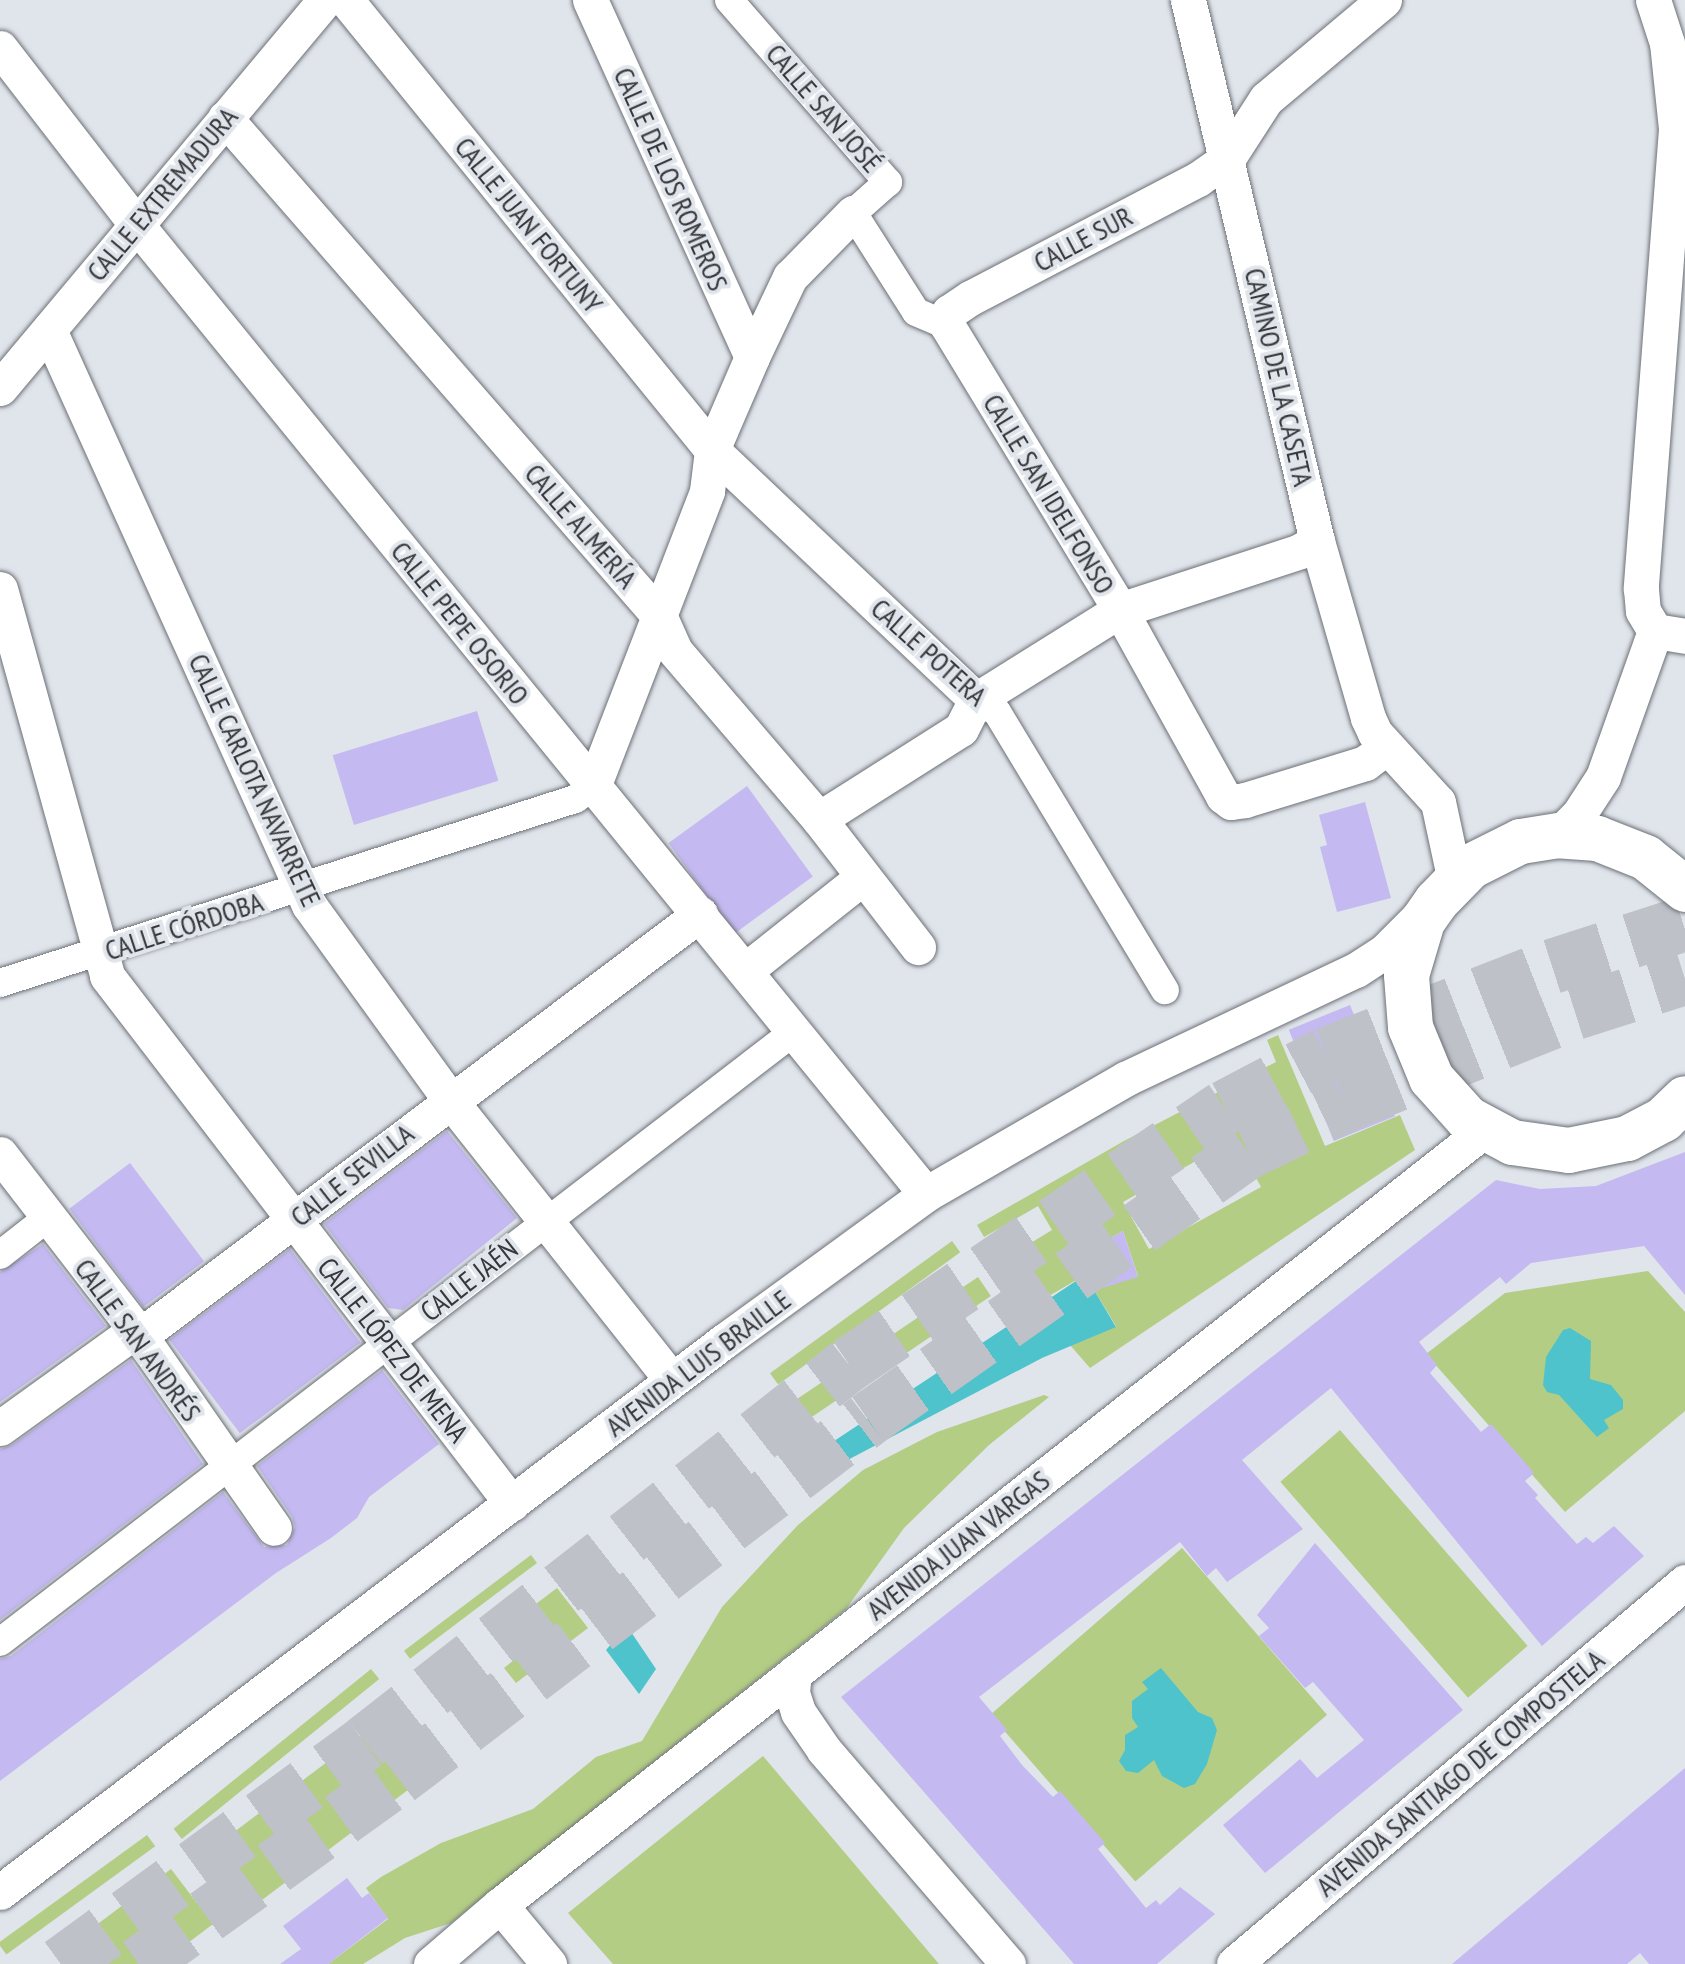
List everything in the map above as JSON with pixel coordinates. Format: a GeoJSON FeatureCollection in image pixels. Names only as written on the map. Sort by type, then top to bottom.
{"type":"FeatureCollection","features":[{"type":"Feature","properties":{"kind":"street","name":"CALLE EXTREMADURA"},"geometry":{"type":"LineString","coordinates":[[0,388],[325,0]]}},
{"type":"Feature","properties":{"kind":"street","name":"CALLE JUAN FORTUNY"},"geometry":{"type":"LineString","coordinates":[[346,0],[712,450]]}},
{"type":"Feature","properties":{"kind":"street","name":"CALLE DE LOS ROMEROS"},"geometry":{"type":"LineString","coordinates":[[590,0],[752,358]]}},
{"type":"Feature","properties":{"kind":"street","name":"CALLE SAN JOSÉ"},"geometry":{"type":"LineString","coordinates":[[729,0],[888,182],[854,213]]}},
{"type":"Feature","properties":{"kind":"street","name":"CAMINO DE LA CASETA"},"geometry":{"type":"LineString","coordinates":[[1188,0],[1318,540],[1368,718],[1387,747],[1428,788],[1443,816]]}},
{"type":"Feature","properties":{"kind":"street"},"geometry":{"type":"LineString","coordinates":[[1228,158],[1266,99],[1384,0]]}},
{"type":"Feature","properties":{"kind":"street"},"geometry":{"type":"LineString","coordinates":[[1558,835],[1579,814],[1603,777],[1670,634],[1643,611],[1641,589],[1676,129],[1667,43],[1653,0]]}},
{"type":"Feature","properties":{"kind":"street","name":"CALLE PEPE OSORIO"},"geometry":{"type":"LineString","coordinates":[[0,48],[136,224],[592,787],[747,969],[926,1194]]}},
{"type":"Feature","properties":{"kind":"street","name":"CALLE ALMERÍA"},"geometry":{"type":"LineString","coordinates":[[226,118],[660,617],[675,651],[819,819],[918,947]]}},
{"type":"Feature","properties":{"kind":"street","name":"CALLE SUR"},"geometry":{"type":"LineString","coordinates":[[947,325],[950,312],[970,298],[1198,179],[1228,158]]}},
{"type":"Feature","properties":{"kind":"street"},"geometry":{"type":"LineString","coordinates":[[592,787],[707,491],[712,450],[752,358],[790,277],[854,213]]}},
{"type":"Feature","properties":{"kind":"street","name":"CALLE SAN IDELFONSO"},"geometry":{"type":"LineString","coordinates":[[854,213],[916,312],[947,325],[1120,610],[1223,796],[1231,802],[1245,800],[1365,764],[1387,747]]}},
{"type":"Feature","properties":{"kind":"street","name":"CALLE CARLOTA NAVARRETE"},"geometry":{"type":"LineString","coordinates":[[49,330],[306,897],[450,1100],[672,1380]]}},
{"type":"Feature","properties":{"kind":"street","name":"CALLE POTERA"},"geometry":{"type":"LineString","coordinates":[[712,450],[976,700],[997,712],[1165,990]]}},
{"type":"Feature","properties":{"kind":"street"},"geometry":{"type":"LineString","coordinates":[[819,819],[962,728],[976,700],[1120,610],[1300,551],[1318,540]]}},
{"type":"Feature","properties":{"kind":"street","name":"CALLE LÓPEZ DE MENA"},"geometry":{"type":"LineString","coordinates":[[0,590],[107,976],[512,1504]]}},
{"type":"Feature","properties":{"kind":"street"},"geometry":{"type":"LineString","coordinates":[[1603,777],[1651,849],[1685,888]]}},
{"type":"Feature","properties":{"kind":"street","name":"CALLE CÓRDOBA"},"geometry":{"type":"LineString","coordinates":[[0,983],[306,897],[575,800],[592,787]]}},
{"type":"Feature","properties":{"kind":"street"},"geometry":{"type":"LineString","coordinates":[[1443,816],[1464,834],[1495,851]]}},
{"type":"Feature","properties":{"kind":"street"},"geometry":{"type":"LineString","coordinates":[[1443,816],[1445,891]]}},
{"type":"Feature","properties":{"kind":"street"},"geometry":{"type":"LineString","coordinates":[[1651,849],[1558,835],[1495,851],[1445,891],[1411,950],[1406,975],[1410,1027],[1419,1054],[1440,1089],[1467,1118],[1512,1142],[1538,1147],[1596,1146],[1627,1138],[1663,1119],[1685,1098]]}},
{"type":"Feature","properties":{"kind":"street"},"geometry":{"type":"LineString","coordinates":[[747,969],[863,877]]}},
{"type":"Feature","properties":{"kind":"street","name":"AVENIDA LUIS BRAILLE"},"geometry":{"type":"LineString","coordinates":[[0,1892],[672,1380],[926,1194],[1126,1079],[1356,970],[1385,951],[1445,891]]}},
{"type":"Feature","properties":{"kind":"street","name":"CALLE SEVILLA"},"geometry":{"type":"LineString","coordinates":[[0,1428],[136,1330],[148,1329],[700,914]]}},
{"type":"Feature","properties":{"kind":"street","name":"CALLE JAÉN"},"geometry":{"type":"LineString","coordinates":[[0,1642],[796,1030]]}},
{"type":"Feature","properties":{"kind":"street","name":"AVENIDA JUAN VARGAS"},"geometry":{"type":"LineString","coordinates":[[431,1964],[500,1905],[1487,1128]]}},
{"type":"Feature","properties":{"kind":"street","name":"CALLE SAN ANDRÉS"},"geometry":{"type":"LineString","coordinates":[[0,1154],[136,1330],[274,1528]]}},
{"type":"Feature","properties":{"kind":"street"},"geometry":{"type":"LineString","coordinates":[[0,1255],[47,1218]]}},
{"type":"Feature","properties":{"kind":"street","name":"AVENIDA SANTIAGO DE COMPOSTELA"},"geometry":{"type":"LineString","coordinates":[[1234,1964],[1685,1582]]}},
{"type":"Feature","properties":{"kind":"street"},"geometry":{"type":"LineString","coordinates":[[794,1673],[792,1693],[798,1712],[824,1750],[1008,1964]]}},
{"type":"Feature","properties":{"kind":"street"},"geometry":{"type":"LineString","coordinates":[[500,1905],[549,1964]]}},
{"type":"Feature","properties":{"kind":"green space"},"geometry":{"type":"Polygon","coordinates":[[[1278,1035],[1325,1146],[1400,1115],[1415,1150],[1090,1368],[1070,1345],[1116,1326],[1085,1275],[1035,1304],[1003,1260],[1052,1230],[1038,1206],[984,1237],[977,1225],[1124,1141],[1276,1062],[1267,1040],[1278,1035]],[[1235,1139],[1123,1202],[1149,1249],[1261,1187],[1235,1139]],[[1123,1231],[1080,1255],[1095,1290],[1138,1276],[1123,1231]]]}},
{"type":"Feature","properties":{"kind":"green space"},"geometry":{"type":"Polygon","coordinates":[[[952,1241],[960,1252],[778,1385],[770,1373],[952,1241]]]}},
{"type":"Feature","properties":{"kind":"green space"},"geometry":{"type":"Polygon","coordinates":[[[1648,1271],[1685,1312],[1685,1411],[1565,1512],[1426,1354],[1505,1293],[1648,1271]]]}},
{"type":"Feature","properties":{"kind":"green space"},"geometry":{"type":"Polygon","coordinates":[[[978,1277],[991,1296],[804,1422],[791,1403],[978,1277]]]}},
{"type":"Feature","properties":{"kind":"green space"},"geometry":{"type":"Polygon","coordinates":[[[1044,1395],[1049,1397],[989,1445],[904,1528],[846,1609],[451,1923],[405,1938],[363,1964],[328,1964],[388,1919],[366,1888],[381,1877],[441,1843],[533,1809],[596,1757],[642,1741],[722,1607],[798,1525],[863,1470],[937,1432],[1044,1395]]]}},
{"type":"Feature","properties":{"kind":"green space"},"geometry":{"type":"Polygon","coordinates":[[[1340,1430],[1528,1646],[1468,1698],[1280,1482],[1340,1430]]]}},
{"type":"Feature","properties":{"kind":"green space"},"geometry":{"type":"Polygon","coordinates":[[[1182,1548],[1327,1715],[1135,1881],[990,1715],[1182,1548]]]}},
{"type":"Feature","properties":{"kind":"green space"},"geometry":{"type":"Polygon","coordinates":[[[531,1555],[537,1563],[410,1659],[404,1651],[531,1555]]]}},
{"type":"Feature","properties":{"kind":"green space"},"geometry":{"type":"Polygon","coordinates":[[[557,1588],[588,1628],[516,1683],[504,1668],[519,1656],[500,1631],[557,1588]]]}},
{"type":"Feature","properties":{"kind":"green space"},"geometry":{"type":"Polygon","coordinates":[[[371,1669],[379,1679],[182,1839],[174,1829],[371,1669]]]}},
{"type":"Feature","properties":{"kind":"green space"},"geometry":{"type":"Polygon","coordinates":[[[404,1704],[447,1761],[245,1913],[202,1856],[404,1704]]]}},
{"type":"Feature","properties":{"kind":"green space"},"geometry":{"type":"Polygon","coordinates":[[[763,1756],[939,1964],[613,1964],[568,1913],[763,1756]]]}},
{"type":"Feature","properties":{"kind":"green space"},"geometry":{"type":"Polygon","coordinates":[[[147,1835],[155,1846],[6,1954],[0,1942],[147,1835]]]}},
{"type":"Feature","properties":{"kind":"green space"},"geometry":{"type":"Polygon","coordinates":[[[171,1869],[213,1924],[160,1964],[85,1964],[71,1944],[171,1869]]]}},
{"type":"Feature","properties":{"kind":"water"},"geometry":{"type":"Polygon","coordinates":[[[1085,1275],[1116,1327],[1042,1358],[840,1464],[825,1447],[1085,1275]]]}},
{"type":"Feature","properties":{"kind":"water"},"geometry":{"type":"Polygon","coordinates":[[[1570,1328],[1591,1341],[1590,1379],[1611,1385],[1623,1400],[1623,1409],[1604,1420],[1609,1428],[1597,1437],[1559,1395],[1547,1392],[1543,1385],[1546,1357],[1563,1330],[1570,1328]]]}},
{"type":"Feature","properties":{"kind":"water"},"geometry":{"type":"Polygon","coordinates":[[[627,1626],[656,1669],[639,1694],[606,1650],[627,1626]]]}},
{"type":"Feature","properties":{"kind":"water"},"geometry":{"type":"Polygon","coordinates":[[[1161,1668],[1198,1712],[1212,1718],[1217,1730],[1207,1764],[1195,1784],[1184,1788],[1162,1776],[1154,1760],[1138,1773],[1126,1771],[1119,1761],[1125,1750],[1125,1735],[1138,1727],[1132,1718],[1132,1701],[1148,1689],[1142,1682],[1161,1668]]]}},
{"type":"Feature","properties":{"kind":"building"},"geometry":{"type":"Polygon","coordinates":[[[477,711],[498,781],[354,825],[333,755],[477,711]]]}},
{"type":"Feature","properties":{"kind":"building"},"geometry":{"type":"Polygon","coordinates":[[[747,786],[813,877],[734,934],[669,843],[747,786]]]}},
{"type":"Feature","properties":{"kind":"building"},"geometry":{"type":"Polygon","coordinates":[[[1365,802],[1391,898],[1337,912],[1320,847],[1327,845],[1319,815],[1365,802]]]}},
{"type":"Feature","properties":{"kind":"building"},"geometry":{"type":"Polygon","coordinates":[[[1350,1005],[1395,1116],[1334,1141],[1289,1030],[1350,1005]]]}},
{"type":"Feature","properties":{"kind":"building"},"geometry":{"type":"Polygon","coordinates":[[[447,1131],[517,1218],[403,1310],[388,1308],[324,1224],[447,1131]]]}},
{"type":"Feature","properties":{"kind":"building"},"geometry":{"type":"Polygon","coordinates":[[[1685,1152],[1685,1295],[1644,1246],[1531,1263],[1506,1284],[1500,1277],[1419,1342],[1437,1365],[1430,1373],[1481,1432],[1491,1424],[1534,1473],[1525,1481],[1538,1495],[1535,1498],[1577,1544],[1586,1537],[1593,1543],[1614,1526],[1644,1556],[1542,1646],[1331,1388],[1242,1460],[1303,1529],[1227,1582],[1216,1568],[1207,1576],[1180,1542],[979,1697],[1007,1730],[1000,1736],[1022,1765],[1053,1797],[1060,1791],[1105,1843],[1098,1849],[1146,1908],[1156,1900],[1160,1905],[1180,1887],[1215,1914],[1157,1964],[1074,1964],[841,1697],[1496,1180],[1540,1189],[1596,1186],[1685,1152]]]}},
{"type":"Feature","properties":{"kind":"building"},"geometry":{"type":"Polygon","coordinates":[[[130,1163],[204,1261],[143,1307],[69,1209],[130,1163]]]}},
{"type":"Feature","properties":{"kind":"building"},"geometry":{"type":"Polygon","coordinates":[[[1123,1231],[1138,1277],[1095,1290],[1077,1257],[1123,1231]]]}},
{"type":"Feature","properties":{"kind":"building"},"geometry":{"type":"Polygon","coordinates":[[[43,1244],[106,1326],[0,1402],[0,1272],[43,1244]]]}},
{"type":"Feature","properties":{"kind":"building"},"geometry":{"type":"Polygon","coordinates":[[[290,1249],[360,1342],[240,1433],[169,1340],[290,1249]]]}},
{"type":"Feature","properties":{"kind":"building"},"geometry":{"type":"Polygon","coordinates":[[[131,1360],[203,1464],[0,1620],[0,1449],[12,1445],[131,1360]]]}},
{"type":"Feature","properties":{"kind":"building"},"geometry":{"type":"Polygon","coordinates":[[[382,1370],[439,1444],[369,1497],[357,1518],[331,1538],[276,1573],[0,1781],[0,1659],[11,1656],[223,1492],[264,1547],[287,1545],[295,1527],[292,1517],[257,1466],[382,1370]]]}},
{"type":"Feature","properties":{"kind":"building"},"geometry":{"type":"Polygon","coordinates":[[[1315,1543],[1463,1710],[1265,1873],[1223,1825],[1300,1759],[1317,1778],[1364,1740],[1313,1682],[1305,1688],[1259,1636],[1269,1628],[1257,1615],[1315,1543]]]}},
{"type":"Feature","properties":{"kind":"building"},"geometry":{"type":"Polygon","coordinates":[[[1685,1768],[1685,1964],[1649,1964],[1640,1953],[1627,1964],[1452,1964],[1685,1768]]]}},
{"type":"Feature","properties":{"kind":"building"},"geometry":{"type":"Polygon","coordinates":[[[347,1878],[362,1898],[369,1893],[388,1918],[328,1964],[280,1964],[301,1949],[283,1926],[347,1878]]]}},
{"type":"Feature","properties":{"kind":"tunnel"},"geometry":{"type":"LineString","coordinates":[[61,1964],[365,1742],[849,1364],[1225,1107],[1326,1054],[1552,966],[1685,923]]}},
{"type":"Feature","properties":{"kind":"tunnel"},"geometry":{"type":"LineString","coordinates":[[139,1964],[398,1778],[868,1419],[1248,1151],[1346,1104],[1575,1012],[1685,977]]}}]}
